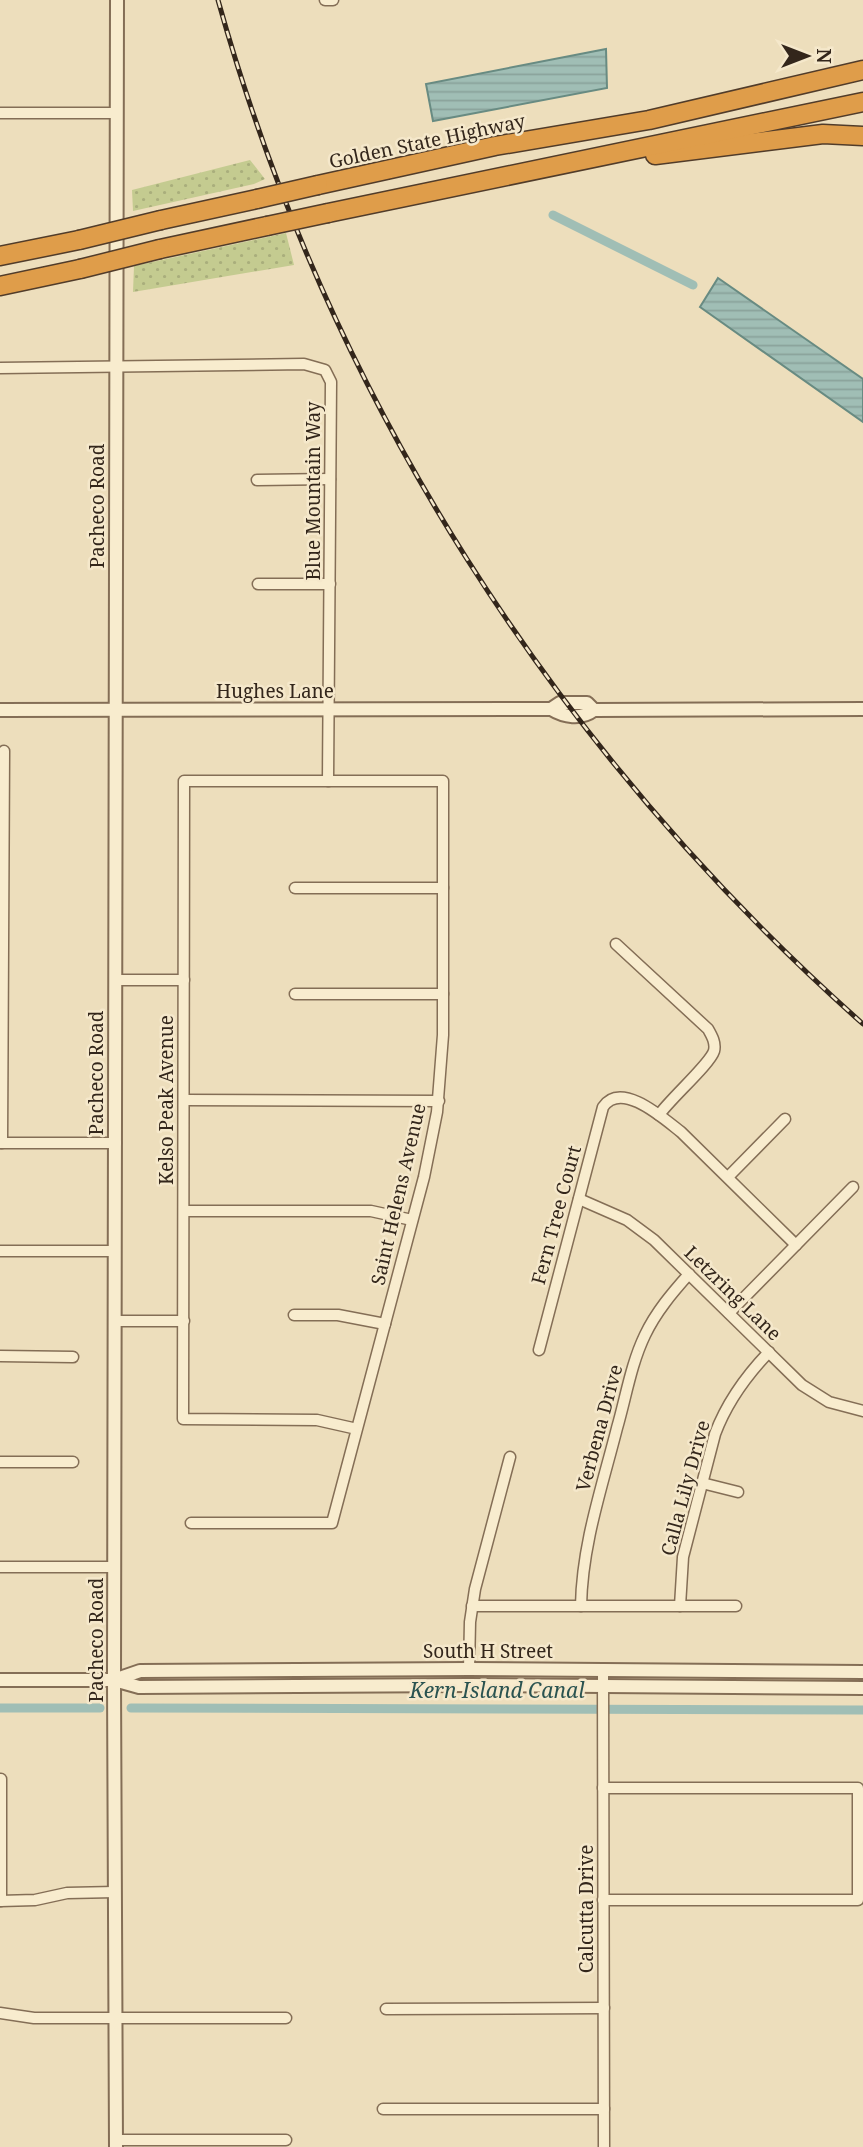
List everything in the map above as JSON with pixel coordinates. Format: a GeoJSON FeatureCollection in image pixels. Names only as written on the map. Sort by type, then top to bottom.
{"type":"FeatureCollection","features":[{"type":"Feature","properties":{"kind":"highway"},"geometry":{"type":"LineString","coordinates":[[649,120],[863,57]]}},
{"type":"Feature","properties":{"kind":"highway","name":"Golden State Highway"},"geometry":{"type":"LineString","coordinates":[[0,256],[495,146],[649,120],[863,70]]}},
{"type":"Feature","properties":{"kind":"highway"},"geometry":{"type":"LineString","coordinates":[[0,286],[267,226],[863,102]]}},
{"type":"Feature","properties":{"kind":"highway"},"geometry":{"type":"LineString","coordinates":[[624,151],[652,156],[823,134],[863,136]]}},
{"type":"Feature","properties":{"kind":"street","name":"Pacheco Road"},"geometry":{"type":"LineString","coordinates":[[116,2144],[114,1680],[117,0]]}},
{"type":"Feature","properties":{"kind":"street"},"geometry":{"type":"LineString","coordinates":[[0,113],[117,113]]}},
{"type":"Feature","properties":{"kind":"street","name":"Blue Mountain Way"},"geometry":{"type":"LineString","coordinates":[[117,368],[304,364],[326,370],[331,382],[328,781]]}},
{"type":"Feature","properties":{"kind":"street"},"geometry":{"type":"LineString","coordinates":[[0,368],[117,368]]}},
{"type":"Feature","properties":{"kind":"street"},"geometry":{"type":"LineString","coordinates":[[257,480],[330,480]]}},
{"type":"Feature","properties":{"kind":"street"},"geometry":{"type":"LineString","coordinates":[[258,584],[330,584]]}},
{"type":"Feature","properties":{"kind":"street","name":"Hughes Lane"},"geometry":{"type":"LineString","coordinates":[[0,710],[551,709],[562,716],[587,715],[594,710],[863,709]]}},
{"type":"Feature","properties":{"kind":"street"},"geometry":{"type":"LineString","coordinates":[[4,751],[1,1143],[116,1143]]}},
{"type":"Feature","properties":{"kind":"street","name":"Kelso Peak Avenue"},"geometry":{"type":"LineString","coordinates":[[328,781],[184,781],[183,1419],[317,1420],[357,1429]]}},
{"type":"Feature","properties":{"kind":"street","name":"Saint Helens Avenue"},"geometry":{"type":"LineString","coordinates":[[191,1523],[332,1523],[430,1153],[442,1064],[443,781],[328,781]]}},
{"type":"Feature","properties":{"kind":"street"},"geometry":{"type":"LineString","coordinates":[[295,888],[443,888]]}},
{"type":"Feature","properties":{"kind":"street"},"geometry":{"type":"LineString","coordinates":[[616,944],[708,1029],[714,1047],[708,1061],[675,1094],[659,1115],[681,1132],[796,1245]]}},
{"type":"Feature","properties":{"kind":"street"},"geometry":{"type":"LineString","coordinates":[[116,980],[184,980]]}},
{"type":"Feature","properties":{"kind":"street"},"geometry":{"type":"LineString","coordinates":[[295,994],[443,994]]}},
{"type":"Feature","properties":{"kind":"street","name":"Fern Tree Court"},"geometry":{"type":"LineString","coordinates":[[539,1350],[603,1107],[608,1100],[618,1096],[631,1098],[659,1115]]}},
{"type":"Feature","properties":{"kind":"street"},"geometry":{"type":"LineString","coordinates":[[184,1100],[439,1101]]}},
{"type":"Feature","properties":{"kind":"street"},"geometry":{"type":"LineString","coordinates":[[728,1177],[785,1119]]}},
{"type":"Feature","properties":{"kind":"street"},"geometry":{"type":"LineString","coordinates":[[729,1313],[853,1187]]}},
{"type":"Feature","properties":{"kind":"street","name":"Letzring Lane"},"geometry":{"type":"LineString","coordinates":[[579,1199],[610,1211],[654,1240],[814,1393],[843,1407],[863,1411]]}},
{"type":"Feature","properties":{"kind":"street"},"geometry":{"type":"LineString","coordinates":[[184,1211],[371,1212],[412,1220]]}},
{"type":"Feature","properties":{"kind":"street"},"geometry":{"type":"LineString","coordinates":[[0,1251],[115,1251]]}},
{"type":"Feature","properties":{"kind":"street","name":"Verbena Drive"},"geometry":{"type":"LineString","coordinates":[[581,1606],[583,1557],[637,1354],[662,1306],[690,1275]]}},
{"type":"Feature","properties":{"kind":"street"},"geometry":{"type":"LineString","coordinates":[[295,1315],[347,1316],[385,1325]]}},
{"type":"Feature","properties":{"kind":"street"},"geometry":{"type":"LineString","coordinates":[[115,1321],[184,1321]]}},
{"type":"Feature","properties":{"kind":"street","name":"Calla Lily Drive"},"geometry":{"type":"LineString","coordinates":[[680,1606],[683,1557],[722,1416],[739,1385],[769,1352]]}},
{"type":"Feature","properties":{"kind":"street"},"geometry":{"type":"LineString","coordinates":[[0,1356],[73,1357]]}},
{"type":"Feature","properties":{"kind":"street"},"geometry":{"type":"LineString","coordinates":[[394,1686],[456,1679],[469,1669],[472,1606],[510,1457]]}},
{"type":"Feature","properties":{"kind":"street"},"geometry":{"type":"LineString","coordinates":[[0,1462],[73,1462]]}},
{"type":"Feature","properties":{"kind":"street"},"geometry":{"type":"LineString","coordinates":[[702,1483],[738,1492]]}},
{"type":"Feature","properties":{"kind":"street"},"geometry":{"type":"LineString","coordinates":[[0,1567],[115,1567]]}},
{"type":"Feature","properties":{"kind":"street"},"geometry":{"type":"LineString","coordinates":[[472,1606],[736,1606]]}},
{"type":"Feature","properties":{"kind":"street","name":"South H Street"},"geometry":{"type":"LineString","coordinates":[[114,1680],[140,1671],[469,1669],[863,1672]]}},
{"type":"Feature","properties":{"kind":"street"},"geometry":{"type":"LineString","coordinates":[[226,1687],[287,1679],[292,1676],[293,1671]]}},
{"type":"Feature","properties":{"kind":"street","name":"Calcutta Drive"},"geometry":{"type":"LineString","coordinates":[[603,1671],[604,2147]]}},
{"type":"Feature","properties":{"kind":"street","name":"South H Street"},"geometry":{"type":"LineString","coordinates":[[0,1680],[114,1680],[139,1687],[603,1685],[861,1688]]}},
{"type":"Feature","properties":{"kind":"street"},"geometry":{"type":"LineString","coordinates":[[1,1780],[0,1902],[35,1900],[67,1893],[115,1892]]}},
{"type":"Feature","properties":{"kind":"street"},"geometry":{"type":"LineString","coordinates":[[603,1788],[858,1788],[858,1900],[603,1900]]}},
{"type":"Feature","properties":{"kind":"street"},"geometry":{"type":"LineString","coordinates":[[386,2009],[604,2008]]}},
{"type":"Feature","properties":{"kind":"street"},"geometry":{"type":"LineString","coordinates":[[0,2013],[34,2018],[286,2018]]}},
{"type":"Feature","properties":{"kind":"street"},"geometry":{"type":"LineString","coordinates":[[383,2109],[604,2109]]}},
{"type":"Feature","properties":{"kind":"street"},"geometry":{"type":"LineString","coordinates":[[116,2144],[286,2140]]}},
{"type":"Feature","properties":{"kind":"green space"},"geometry":{"type":"Polygon","coordinates":[[[250,160],[265,179],[254,184],[133,211],[132,190],[250,160]]]}},
{"type":"Feature","properties":{"kind":"green space"},"geometry":{"type":"Polygon","coordinates":[[[286,233],[294,265],[133,292],[134,266],[286,233]]]}},
{"type":"Feature","properties":{"kind":"water"},"geometry":{"type":"Polygon","coordinates":[[[606,49],[607,88],[433,121],[426,84],[606,49]]]}},
{"type":"Feature","properties":{"kind":"water"},"geometry":{"type":"Polygon","coordinates":[[[718,278],[863,379],[863,422],[700,307],[718,278]]]}},
{"type":"Feature","properties":{"kind":"waterway"},"geometry":{"type":"LineString","coordinates":[[553,215],[693,285]]}},
{"type":"Feature","properties":{"kind":"waterway","name":"Kern Island Canal"},"geometry":{"type":"LineString","coordinates":[[0,1708],[100,1708]]}},
{"type":"Feature","properties":{"kind":"waterway","name":"Kern Island Canal"},"geometry":{"type":"LineString","coordinates":[[131,1708],[863,1710]]}},
{"type":"Feature","properties":{"kind":"railway"},"geometry":{"type":"LineString","coordinates":[[218,0],[265,147],[322,289],[390,427],[467,558],[553,685],[648,804],[751,918],[863,1024]]}}]}
